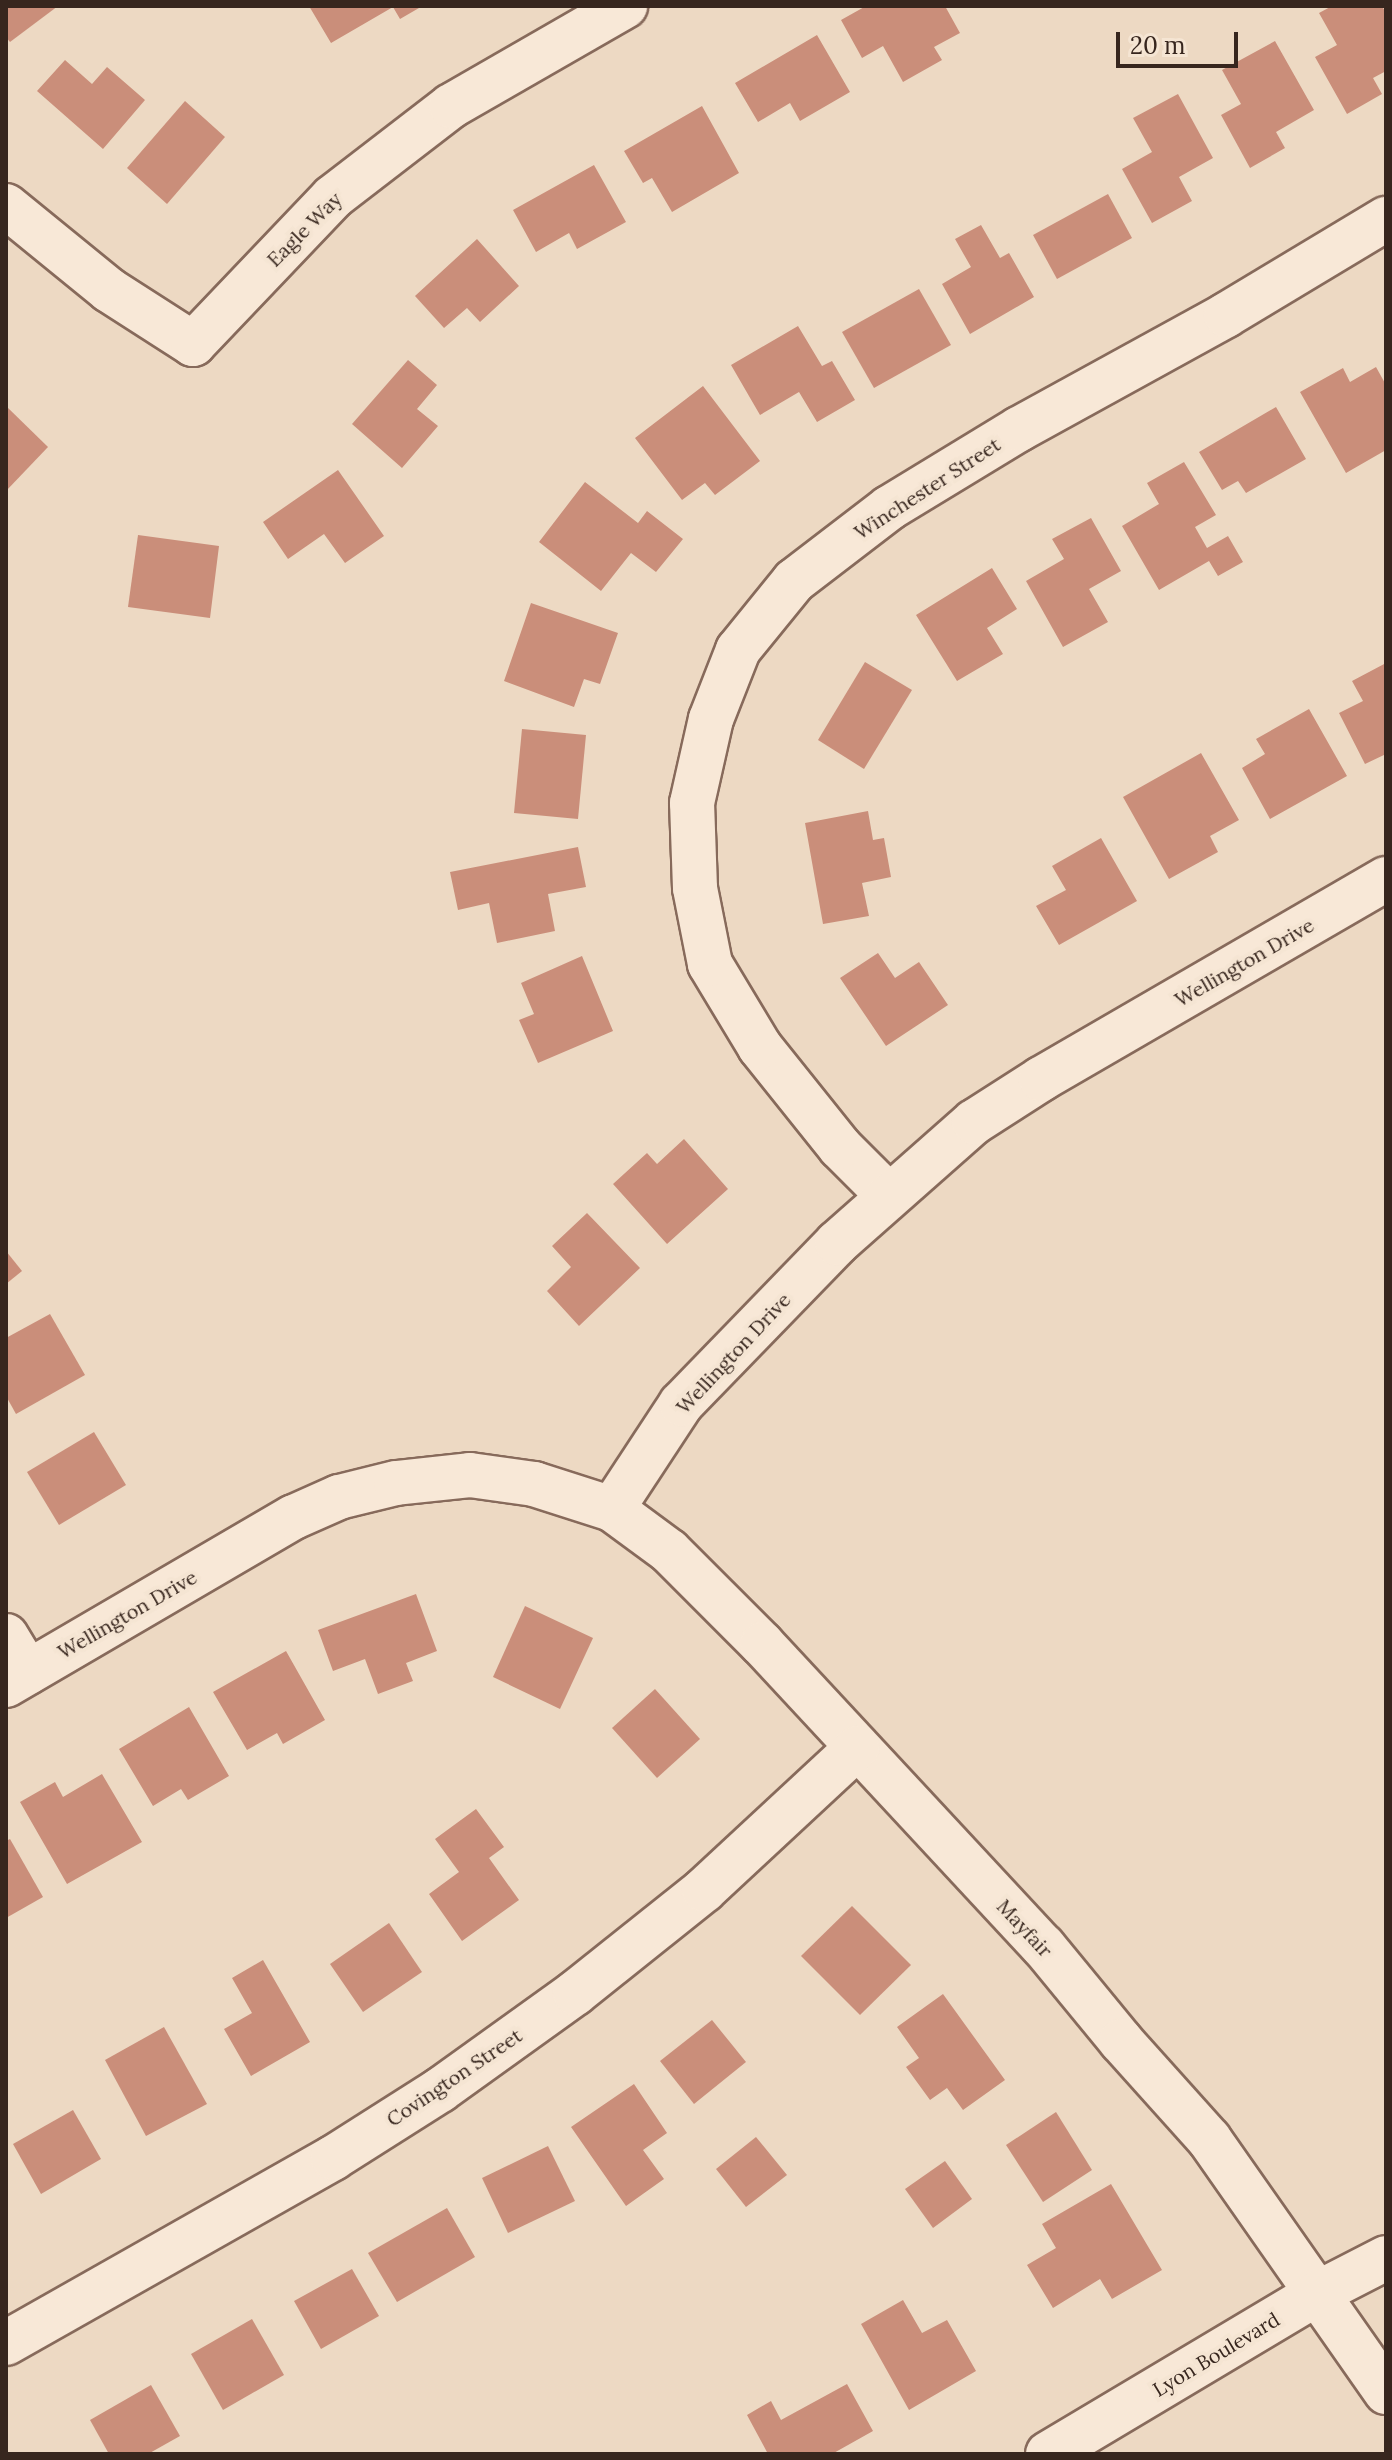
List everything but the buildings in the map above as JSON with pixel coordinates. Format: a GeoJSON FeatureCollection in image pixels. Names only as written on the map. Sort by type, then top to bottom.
{"type":"FeatureCollection","features":[{"type":"Feature","properties":{"kind":"street","name":"Eagle Way"},"geometry":{"type":"LineString","coordinates":[[6,206],[109,290],[193,344],[333,197],[451,106],[580,17],[625,6]]}},
{"type":"Feature","properties":{"kind":"street","name":"Winchester Street"},"geometry":{"type":"LineString","coordinates":[[889,1196],[840,1147],[760,1047],[710,964],[695,888],[692,803],[711,719],[738,650],[794,581],[889,508],[1019,429],[1226,315],[1386,219]]}},
{"type":"Feature","properties":{"kind":"street","name":"Wellington Drive"},"geometry":{"type":"LineString","coordinates":[[13,1665],[294,1517],[339,1497],[396,1483],[470,1475],[534,1484],[612,1509],[681,1404],[837,1243],[974,1122],[1041,1079],[1386,879]]}},
{"type":"Feature","properties":{"kind":"street","name":"Mayfair"},"geometry":{"type":"LineString","coordinates":[[612,1509],[669,1551],[1043,1946],[1121,2041],[1209,2139],[1386,2392]]}},
{"type":"Feature","properties":{"kind":"street","name":"Covington Street"},"geometry":{"type":"LineString","coordinates":[[6,2343],[333,2158],[440,2090],[575,1993],[704,1890],[857,1748]]}},
{"type":"Feature","properties":{"kind":"street","name":"Lyon Boulevard"},"geometry":{"type":"LineString","coordinates":[[1048,2454],[1318,2293],[1386,2258]]}}]}
